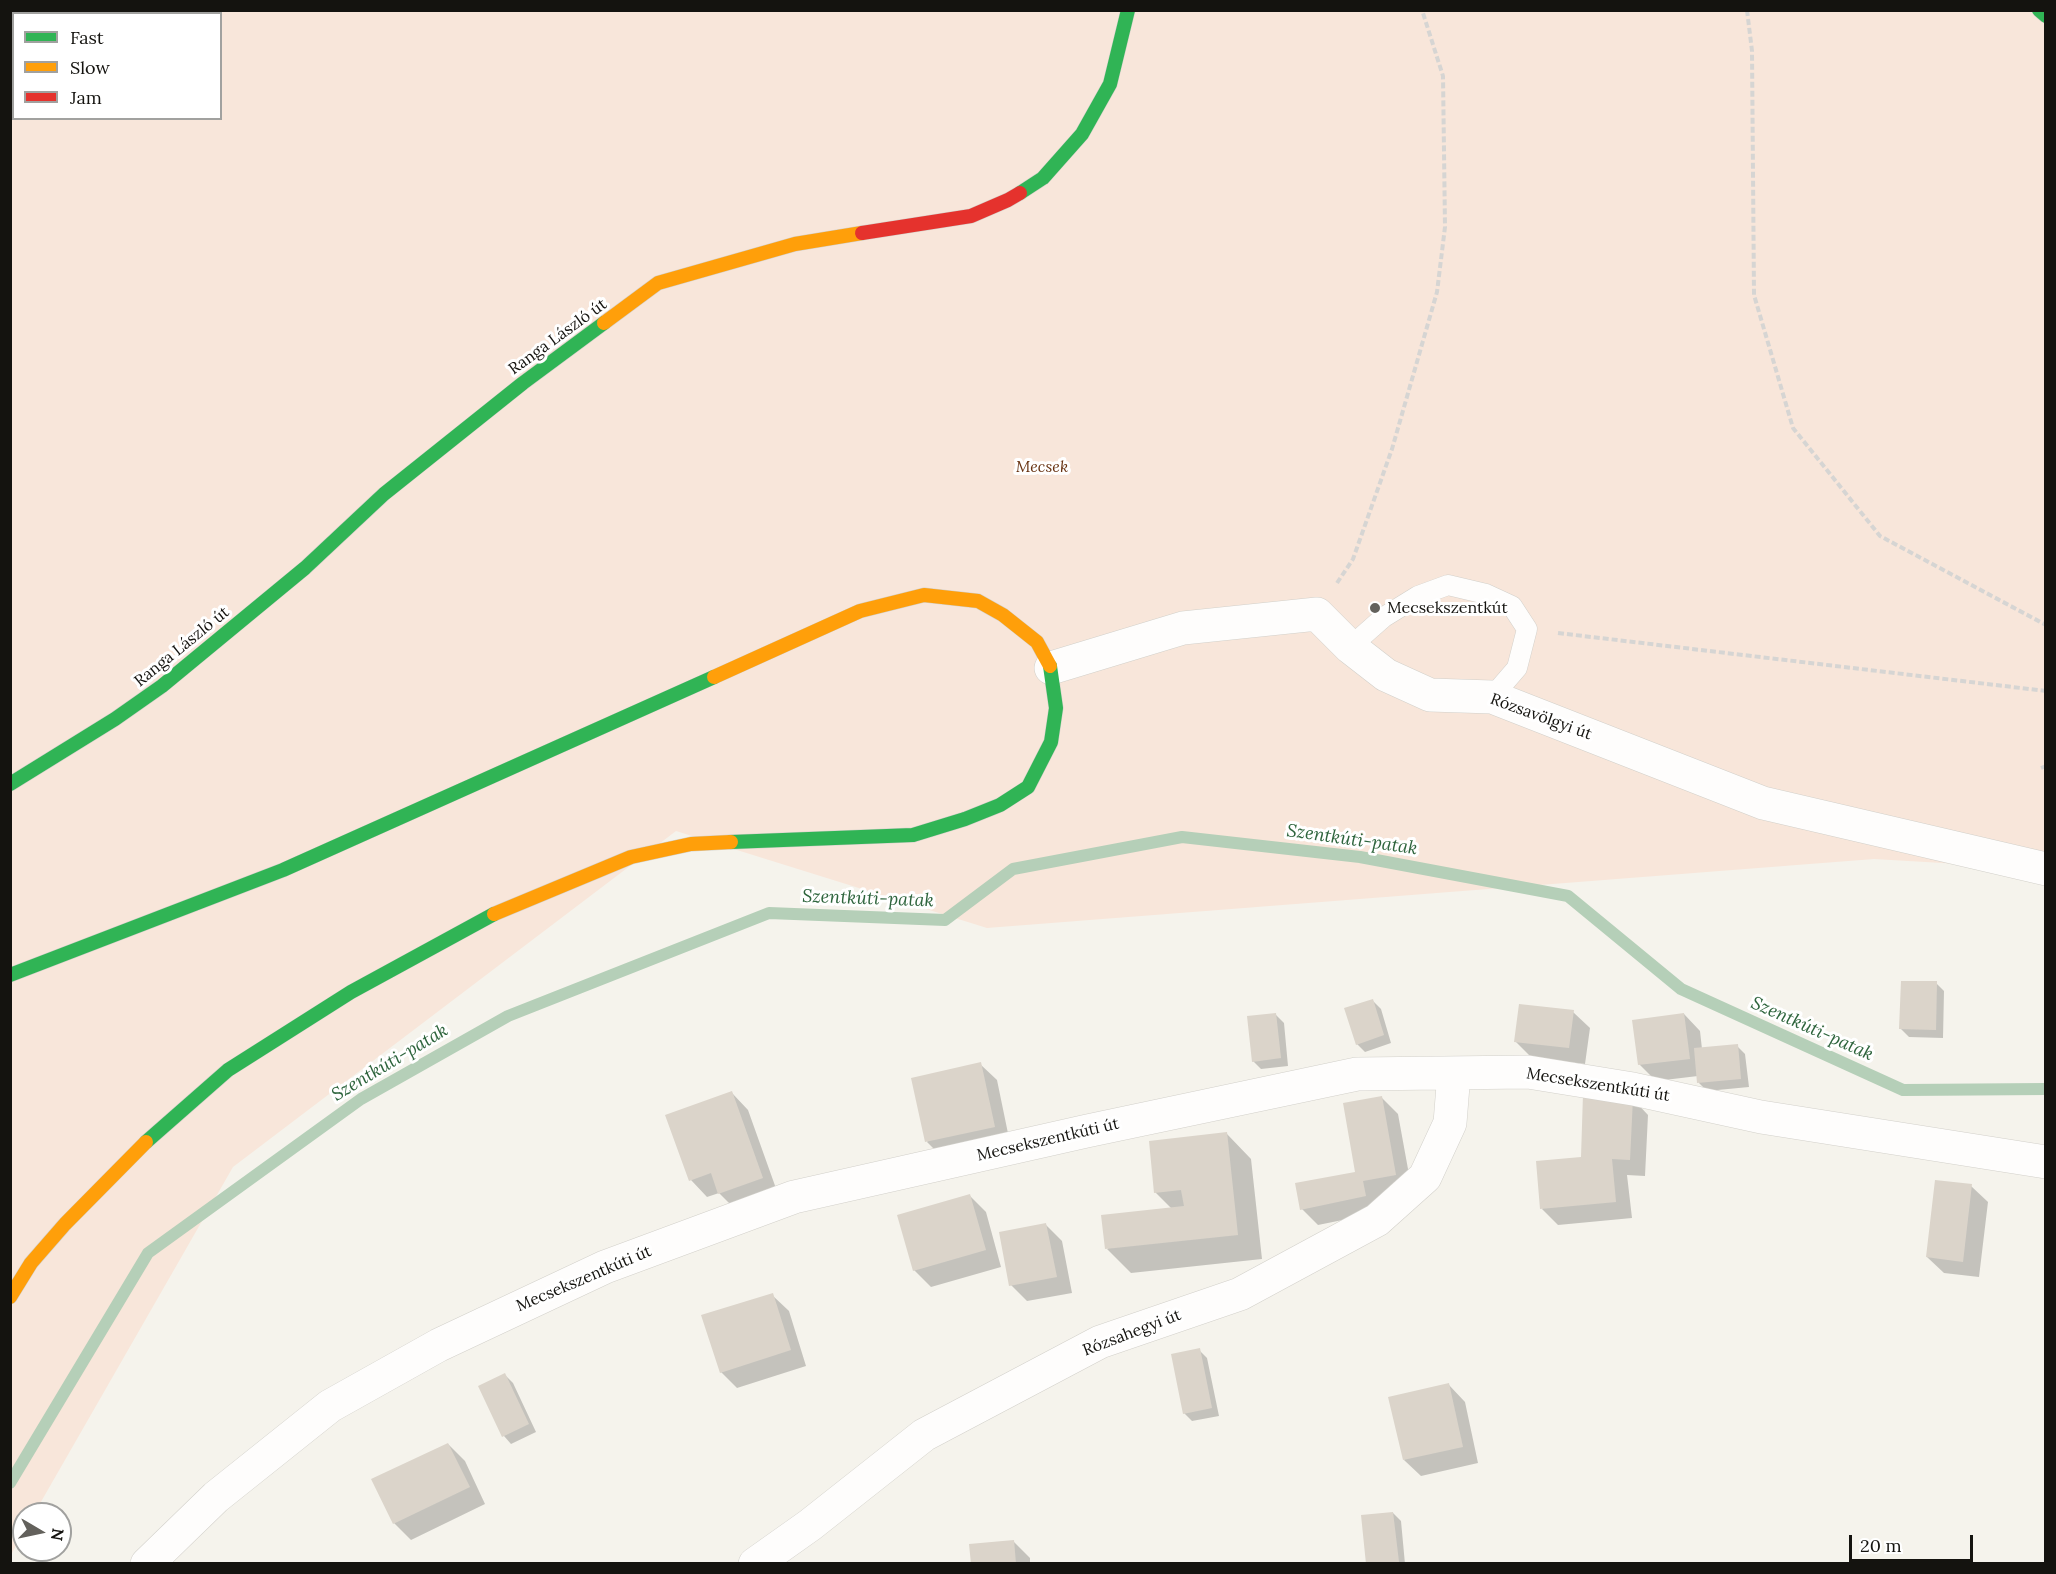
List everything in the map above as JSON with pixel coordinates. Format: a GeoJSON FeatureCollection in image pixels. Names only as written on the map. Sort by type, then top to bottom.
{"type":"FeatureCollection","features":[{"type":"Feature","properties":{"kind":"main road","name":"Ranga László út"},"geometry":{"type":"LineString","coordinates":[[10,784],[116,719],[162,686],[304,568],[384,494],[523,383],[658,283],[795,244],[971,216],[1008,200],[1043,178],[1082,134],[1110,84],[1128,10]]}},
{"type":"Feature","properties":{"kind":"main road"},"geometry":{"type":"LineString","coordinates":[[2039,10],[2046,16]]}},
{"type":"Feature","properties":{"kind":"main road"},"geometry":{"type":"LineString","coordinates":[[10,975],[283,870],[860,611],[924,595],[978,601],[1003,615],[1037,642],[1051,668],[1056,708],[1051,742],[1028,787],[1000,805],[966,819],[913,835],[691,844],[631,857],[488,917],[351,992],[228,1070],[138,1149],[65,1224],[31,1263],[10,1297]]}},
{"type":"Feature","properties":{"kind":"street","name":"Rózsavölgyi út"},"geometry":{"type":"LineString","coordinates":[[1317,614],[1350,647],[1386,675],[1430,695],[1492,697],[1763,803],[2046,869]]}},
{"type":"Feature","properties":{"kind":"street"},"geometry":{"type":"LineString","coordinates":[[1051,668],[1183,628],[1317,614]]}},
{"type":"Feature","properties":{"kind":"street","name":"Mecsekszentkúti út"},"geometry":{"type":"LineString","coordinates":[[147,1563],[216,1497],[330,1407],[439,1345],[605,1267],[794,1197],[1087,1131],[1357,1074],[1528,1072],[1633,1089],[1761,1117],[2046,1162]]}},
{"type":"Feature","properties":{"kind":"street","name":"Rózsahegyi út"},"geometry":{"type":"LineString","coordinates":[[755,1563],[810,1525],[924,1435],[1100,1342],[1240,1294],[1377,1220],[1425,1177],[1450,1123],[1454,1073]]}},
{"type":"Feature","properties":{"kind":"lane"},"geometry":{"type":"LineString","coordinates":[[1350,647],[1384,617],[1418,596],[1448,585],[1486,594],[1512,606],[1527,629],[1517,668],[1492,697]]}},
{"type":"Feature","properties":{"kind":"path"},"geometry":{"type":"LineString","coordinates":[[1317,614],[1353,559],[1392,449],[1437,292],[1445,227],[1443,76],[1422,10]]}},
{"type":"Feature","properties":{"kind":"path"},"geometry":{"type":"LineString","coordinates":[[1747,10],[1752,51],[1754,295],[1793,428],[1880,536],[2046,625]]}},
{"type":"Feature","properties":{"kind":"path"},"geometry":{"type":"LineString","coordinates":[[1527,629],[2046,691]]}},
{"type":"Feature","properties":{"kind":"green space","name":"Mecsek"},"geometry":{"type":"Polygon","coordinates":[[[11,11],[2045,11],[2045,869],[1874,859],[987,928],[676,831],[233,1167],[41,1502],[12,1502],[11,1555],[11,11]]]}},
{"type":"Feature","properties":{"kind":"building"},"geometry":{"type":"Polygon","coordinates":[[[1901,981],[1937,981],[1936,1030],[1899,1029],[1901,981]]]}},
{"type":"Feature","properties":{"kind":"building"},"geometry":{"type":"Polygon","coordinates":[[[1373,999],[1384,1035],[1356,1045],[1344,1008],[1373,999]]]}},
{"type":"Feature","properties":{"kind":"building"},"geometry":{"type":"Polygon","coordinates":[[[1519,1004],[1574,1010],[1569,1048],[1514,1042],[1519,1004]]]}},
{"type":"Feature","properties":{"kind":"building"},"geometry":{"type":"Polygon","coordinates":[[[1276,1013],[1281,1058],[1252,1062],[1247,1016],[1276,1013]]]}},
{"type":"Feature","properties":{"kind":"building"},"geometry":{"type":"Polygon","coordinates":[[[1684,1013],[1690,1059],[1638,1065],[1632,1020],[1684,1013]]]}},
{"type":"Feature","properties":{"kind":"building"},"geometry":{"type":"Polygon","coordinates":[[[1738,1044],[1741,1079],[1697,1083],[1694,1048],[1738,1044]]]}},
{"type":"Feature","properties":{"kind":"building"},"geometry":{"type":"Polygon","coordinates":[[[981,1062],[995,1127],[925,1142],[911,1078],[981,1062]]]}},
{"type":"Feature","properties":{"kind":"building"},"geometry":{"type":"Polygon","coordinates":[[[732,1091],[763,1178],[718,1194],[711,1173],[689,1181],[665,1115],[732,1091]]]}},
{"type":"Feature","properties":{"kind":"building"},"geometry":{"type":"Polygon","coordinates":[[[1583,1094],[1633,1097],[1630,1160],[1612,1159],[1616,1202],[1540,1209],[1536,1161],[1581,1157],[1583,1094]]]}},
{"type":"Feature","properties":{"kind":"building"},"geometry":{"type":"Polygon","coordinates":[[[1382,1096],[1396,1175],[1363,1181],[1366,1196],[1300,1210],[1295,1183],[1355,1172],[1343,1103],[1382,1096]]]}},
{"type":"Feature","properties":{"kind":"building"},"geometry":{"type":"Polygon","coordinates":[[[1227,1132],[1238,1235],[1105,1249],[1101,1215],[1184,1206],[1181,1190],[1154,1193],[1149,1141],[1227,1132]]]}},
{"type":"Feature","properties":{"kind":"building"},"geometry":{"type":"Polygon","coordinates":[[[1935,1180],[1972,1184],[1963,1262],[1926,1257],[1935,1180]]]}},
{"type":"Feature","properties":{"kind":"building"},"geometry":{"type":"Polygon","coordinates":[[[970,1194],[986,1250],[913,1271],[897,1215],[970,1194]]]}},
{"type":"Feature","properties":{"kind":"building"},"geometry":{"type":"Polygon","coordinates":[[[1046,1223],[1057,1277],[1009,1286],[999,1232],[1046,1223]]]}},
{"type":"Feature","properties":{"kind":"building"},"geometry":{"type":"Polygon","coordinates":[[[773,1293],[791,1350],[720,1373],[701,1315],[773,1293]]]}},
{"type":"Feature","properties":{"kind":"building"},"geometry":{"type":"Polygon","coordinates":[[[1200,1348],[1212,1408],[1183,1414],[1171,1354],[1200,1348]]]}},
{"type":"Feature","properties":{"kind":"building"},"geometry":{"type":"Polygon","coordinates":[[[505,1373],[529,1424],[502,1437],[478,1386],[505,1373]]]}},
{"type":"Feature","properties":{"kind":"building"},"geometry":{"type":"Polygon","coordinates":[[[1449,1383],[1463,1447],[1403,1460],[1388,1397],[1449,1383]]]}},
{"type":"Feature","properties":{"kind":"building"},"geometry":{"type":"Polygon","coordinates":[[[448,1443],[470,1487],[393,1524],[371,1479],[448,1443]]]}},
{"type":"Feature","properties":{"kind":"building"},"geometry":{"type":"Polygon","coordinates":[[[1393,1512],[1399,1562],[1366,1564],[1361,1515],[1393,1512]]]}},
{"type":"Feature","properties":{"kind":"building"},"geometry":{"type":"Polygon","coordinates":[[[1014,1540],[1016,1564],[971,1564],[969,1544],[1014,1540]]]}},
{"type":"Feature","properties":{"kind":"waterway","name":"Szentkúti-patak"},"geometry":{"type":"LineString","coordinates":[[10,1483],[148,1253],[361,1099],[508,1016],[769,913],[945,920],[1013,869],[1182,837],[1360,857],[1568,896],[1681,989],[1903,1090],[2046,1089]]}},
{"type":"Feature","properties":{"kind":"traffic: fast"},"geometry":{"type":"LineString","coordinates":[[1020,193],[1043,178],[1082,134],[1110,84],[1128,10]]}},
{"type":"Feature","properties":{"kind":"traffic: fast"},"geometry":{"type":"LineString","coordinates":[[2039,10],[2046,16]]}},
{"type":"Feature","properties":{"kind":"traffic: fast"},"geometry":{"type":"LineString","coordinates":[[10,784],[115,719],[162,686],[305,568],[384,494],[523,383],[604,323]]}},
{"type":"Feature","properties":{"kind":"traffic: fast"},"geometry":{"type":"LineString","coordinates":[[731,842],[913,835],[965,819],[1000,805],[1028,787],[1051,742],[1056,708],[1050,666]]}},
{"type":"Feature","properties":{"kind":"traffic: fast"},"geometry":{"type":"LineString","coordinates":[[10,975],[283,870],[714,677]]}},
{"type":"Feature","properties":{"kind":"traffic: fast"},"geometry":{"type":"LineString","coordinates":[[146,1142],[228,1070],[351,992],[494,914]]}},
{"type":"Feature","properties":{"kind":"traffic: slow"},"geometry":{"type":"LineString","coordinates":[[604,323],[658,283],[795,244],[862,233]]}},
{"type":"Feature","properties":{"kind":"traffic: slow"},"geometry":{"type":"LineString","coordinates":[[714,677],[860,611],[924,595],[978,601],[1003,615],[1037,642],[1050,666]]}},
{"type":"Feature","properties":{"kind":"traffic: slow"},"geometry":{"type":"LineString","coordinates":[[494,914],[631,857],[691,844],[731,842]]}},
{"type":"Feature","properties":{"kind":"traffic: slow"},"geometry":{"type":"LineString","coordinates":[[10,1297],[31,1263],[65,1224],[146,1142]]}},
{"type":"Feature","properties":{"kind":"traffic: jam"},"geometry":{"type":"LineString","coordinates":[[862,233],[971,216],[1020,193]]}},
{"type":"Feature","properties":{"kind":"place","name":"Mecsekszentkút"},"geometry":{"type":"Point","coordinates":[1375,608]}}]}
